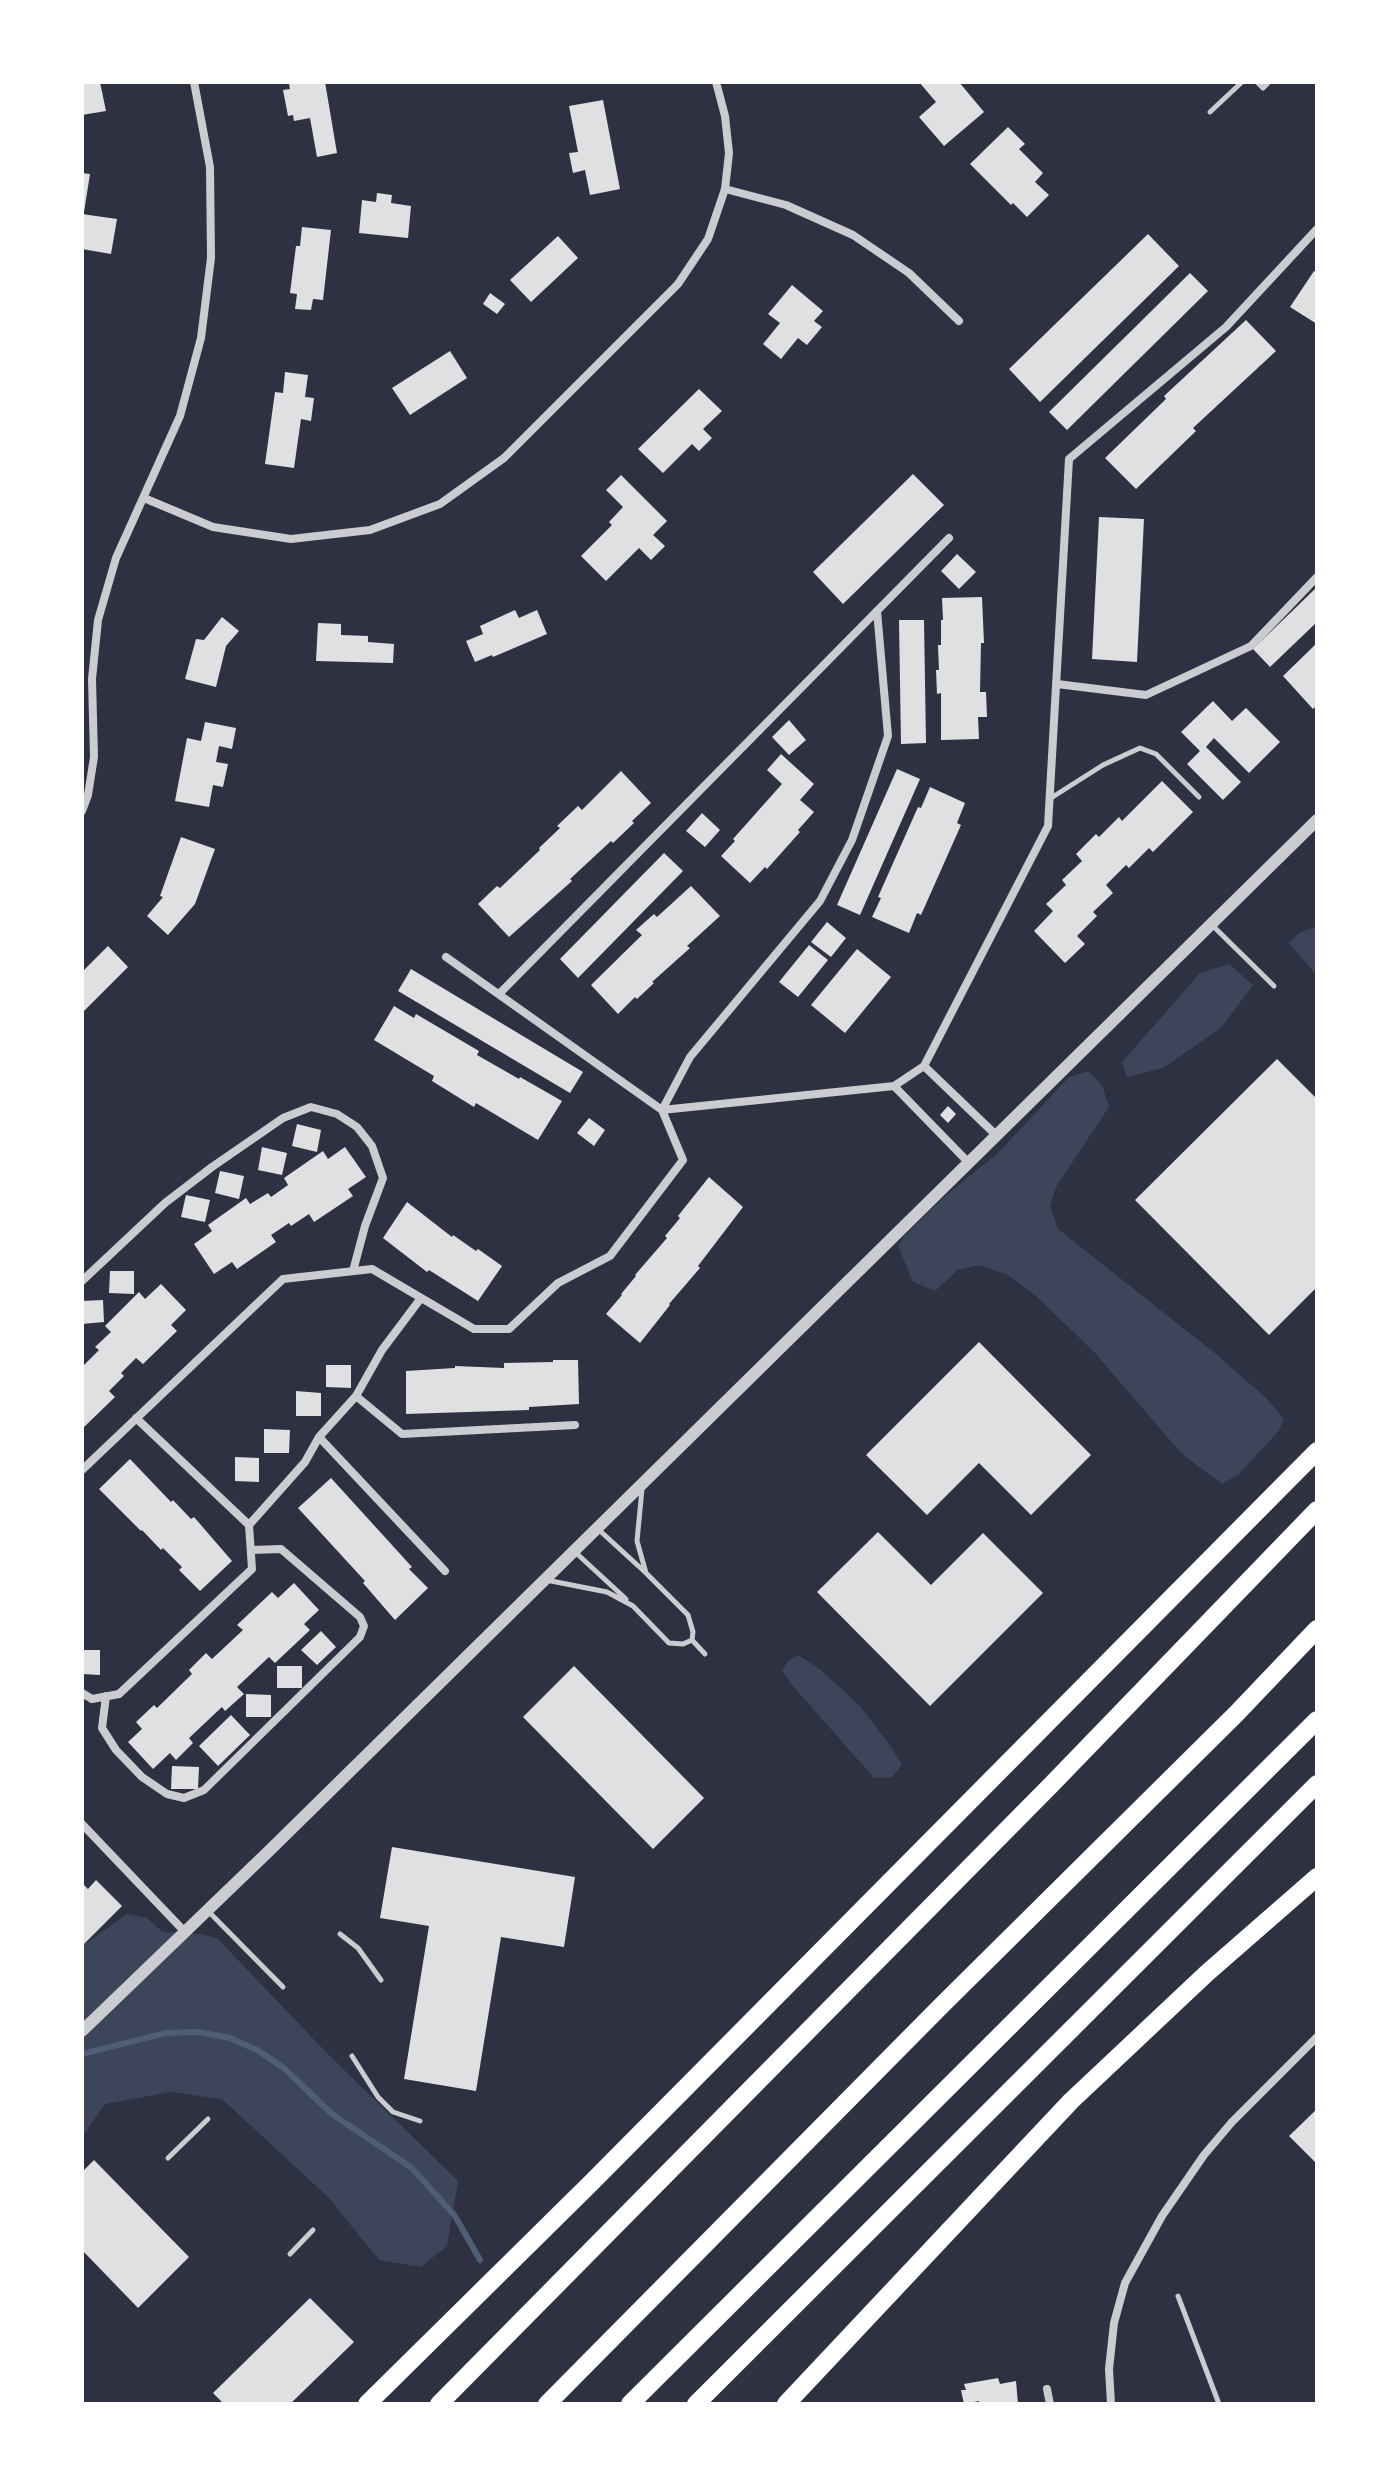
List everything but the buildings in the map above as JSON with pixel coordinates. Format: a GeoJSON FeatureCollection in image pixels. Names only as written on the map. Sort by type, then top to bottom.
{"type":"FeatureCollection","features":[{"type":"Feature","properties":{"kind":"highway"},"geometry":{"type":"LineString","coordinates":[[367,2404],[591,2183],[1317,1451]]}},
{"type":"Feature","properties":{"kind":"highway"},"geometry":{"type":"LineString","coordinates":[[439,2404],[1029,1807],[1317,1510]]}},
{"type":"Feature","properties":{"kind":"highway"},"geometry":{"type":"LineString","coordinates":[[547,2404],[931,2016],[1236,1714],[1317,1629]]}},
{"type":"Feature","properties":{"kind":"highway"},"geometry":{"type":"LineString","coordinates":[[630,2404],[1317,1720]]}},
{"type":"Feature","properties":{"kind":"highway"},"geometry":{"type":"LineString","coordinates":[[696,2404],[1317,1784]]}},
{"type":"Feature","properties":{"kind":"highway"},"geometry":{"type":"LineString","coordinates":[[786,2404],[1071,2101],[1207,1973],[1317,1877]]}},
{"type":"Feature","properties":{"kind":"street"},"geometry":{"type":"LineString","coordinates":[[82,811],[94,757],[92,679],[98,620],[116,558],[180,416],[201,338],[211,258],[210,167],[194,82]]}},
{"type":"Feature","properties":{"kind":"street"},"geometry":{"type":"LineString","coordinates":[[144,498],[213,527],[291,539],[370,530],[440,504],[504,458],[678,284],[708,239],[725,189],[728,141],[716,82]]}},
{"type":"Feature","properties":{"kind":"street"},"geometry":{"type":"LineString","coordinates":[[725,189],[786,205],[853,235],[909,273],[959,321]]}},
{"type":"Feature","properties":{"kind":"street"},"geometry":{"type":"LineString","coordinates":[[662,1110],[894,1086],[924,1066],[1048,826],[1069,459],[1226,327],[1317,229]]}},
{"type":"Feature","properties":{"kind":"street"},"geometry":{"type":"LineString","coordinates":[[499,994],[949,538]]}},
{"type":"Feature","properties":{"kind":"street"},"geometry":{"type":"LineString","coordinates":[[1057,684],[1146,695],[1251,646],[1317,577]]}},
{"type":"Feature","properties":{"kind":"street"},"geometry":{"type":"LineString","coordinates":[[662,1110],[690,1057],[820,901],[852,840],[888,736],[877,611]]}},
{"type":"Feature","properties":{"kind":"street"},"geometry":{"type":"LineString","coordinates":[[82,2031],[1317,820]]}},
{"type":"Feature","properties":{"kind":"street"},"geometry":{"type":"LineString","coordinates":[[82,1470],[283,1279],[372,1269],[474,1329],[509,1329],[558,1283],[610,1256],[683,1160],[662,1110],[446,957]]}},
{"type":"Feature","properties":{"kind":"street"},"geometry":{"type":"LineString","coordinates":[[924,1066],[996,1135]]}},
{"type":"Feature","properties":{"kind":"street"},"geometry":{"type":"LineString","coordinates":[[894,1086],[968,1162]]}},
{"type":"Feature","properties":{"kind":"street"},"geometry":{"type":"LineString","coordinates":[[82,1281],[165,1203],[212,1167],[283,1118],[311,1107],[337,1114],[357,1127],[372,1146],[383,1178],[353,1271]]}},
{"type":"Feature","properties":{"kind":"street"},"geometry":{"type":"LineString","coordinates":[[249,1525],[305,1462],[319,1437],[356,1396],[382,1350],[421,1298]]}},
{"type":"Feature","properties":{"kind":"street"},"geometry":{"type":"LineString","coordinates":[[356,1396],[402,1434],[575,1425]]}},
{"type":"Feature","properties":{"kind":"street"},"geometry":{"type":"LineString","coordinates":[[82,1693],[92,1699],[119,1694],[252,1569],[249,1525],[136,1418]]}},
{"type":"Feature","properties":{"kind":"street"},"geometry":{"type":"LineString","coordinates":[[319,1437],[445,1571]]}},
{"type":"Feature","properties":{"kind":"street"},"geometry":{"type":"LineString","coordinates":[[106,1696],[102,1728],[116,1750],[142,1777],[167,1794],[184,1798],[204,1790],[360,1637],[364,1626],[360,1617],[281,1549],[251,1550]]}},
{"type":"Feature","properties":{"kind":"street"},"geometry":{"type":"LineString","coordinates":[[82,1824],[185,1932]]}},
{"type":"Feature","properties":{"kind":"street"},"geometry":{"type":"LineString","coordinates":[[1111,2404],[1109,2369],[1114,2323],[1125,2283],[1162,2216],[1204,2155],[1232,2122],[1317,2037]]}},
{"type":"Feature","properties":{"kind":"street"},"geometry":{"type":"LineString","coordinates":[[1047,2389],[1050,2404]]}},
{"type":"Feature","properties":{"kind":"lane"},"geometry":{"type":"LineString","coordinates":[[1210,112],[1242,82]]}},
{"type":"Feature","properties":{"kind":"lane"},"geometry":{"type":"LineString","coordinates":[[1257,82],[1263,88],[1269,82]]}},
{"type":"Feature","properties":{"kind":"lane"},"geometry":{"type":"LineString","coordinates":[[1050,799],[1103,765],[1140,748],[1156,754],[1199,797]]}},
{"type":"Feature","properties":{"kind":"lane"},"geometry":{"type":"LineString","coordinates":[[1211,924],[1274,986]]}},
{"type":"Feature","properties":{"kind":"lane"},"geometry":{"type":"LineString","coordinates":[[643,1484],[637,1541],[646,1573],[688,1615],[692,1640]]}},
{"type":"Feature","properties":{"kind":"lane"},"geometry":{"type":"LineString","coordinates":[[598,1528],[651,1578]]}},
{"type":"Feature","properties":{"kind":"lane"},"geometry":{"type":"LineString","coordinates":[[574,1550],[669,1643],[683,1644],[692,1640]]}},
{"type":"Feature","properties":{"kind":"lane"},"geometry":{"type":"LineString","coordinates":[[545,1580],[607,1592],[633,1606]]}},
{"type":"Feature","properties":{"kind":"lane"},"geometry":{"type":"LineString","coordinates":[[692,1640],[705,1654]]}},
{"type":"Feature","properties":{"kind":"lane"},"geometry":{"type":"LineString","coordinates":[[207,1910],[283,1987]]}},
{"type":"Feature","properties":{"kind":"lane"},"geometry":{"type":"LineString","coordinates":[[340,1934],[358,1948],[381,1980]]}},
{"type":"Feature","properties":{"kind":"lane"},"geometry":{"type":"LineString","coordinates":[[352,2056],[378,2097],[393,2112],[420,2121]]}},
{"type":"Feature","properties":{"kind":"lane"},"geometry":{"type":"LineString","coordinates":[[168,2158],[208,2119]]}},
{"type":"Feature","properties":{"kind":"lane"},"geometry":{"type":"LineString","coordinates":[[290,2254],[313,2230]]}},
{"type":"Feature","properties":{"kind":"lane"},"geometry":{"type":"LineString","coordinates":[[1178,2296],[1219,2404]]}},
{"type":"Feature","properties":{"kind":"shaded area"},"geometry":{"type":"Polygon","coordinates":[[[1317,926],[1317,976],[1289,943],[1299,933],[1317,926]]]}},
{"type":"Feature","properties":{"kind":"shaded area"},"geometry":{"type":"Polygon","coordinates":[[[1229,964],[1253,985],[1221,1028],[1163,1068],[1127,1077],[1122,1062],[1200,973],[1229,964]]]}},
{"type":"Feature","properties":{"kind":"shaded area"},"geometry":{"type":"Polygon","coordinates":[[[1088,1071],[1102,1085],[1109,1107],[1056,1187],[1050,1206],[1058,1229],[1216,1354],[1265,1397],[1284,1419],[1278,1432],[1239,1474],[1222,1484],[1182,1454],[1094,1352],[1036,1296],[1008,1275],[979,1265],[958,1270],[935,1291],[913,1282],[898,1246],[905,1235],[943,1198],[998,1153],[1069,1077],[1088,1071]]]}},
{"type":"Feature","properties":{"kind":"shaded area"},"geometry":{"type":"Polygon","coordinates":[[[798,1655],[821,1670],[860,1706],[902,1765],[892,1777],[874,1778],[793,1686],[782,1670],[788,1661],[798,1655]]]}},
{"type":"Feature","properties":{"kind":"shaded area"},"geometry":{"type":"Polygon","coordinates":[[[127,1914],[147,1918],[163,1932],[217,1938],[325,2051],[458,2181],[447,2246],[421,2267],[379,2260],[328,2197],[222,2099],[171,2092],[105,2104],[82,2137],[82,1946],[127,1914]]]}},
{"type":"Feature","properties":{"kind":"waterway"},"geometry":{"type":"LineString","coordinates":[[82,2054],[166,2033],[198,2032],[230,2038],[259,2051],[285,2069],[332,2114],[412,2168],[455,2216],[480,2260]]}}]}
